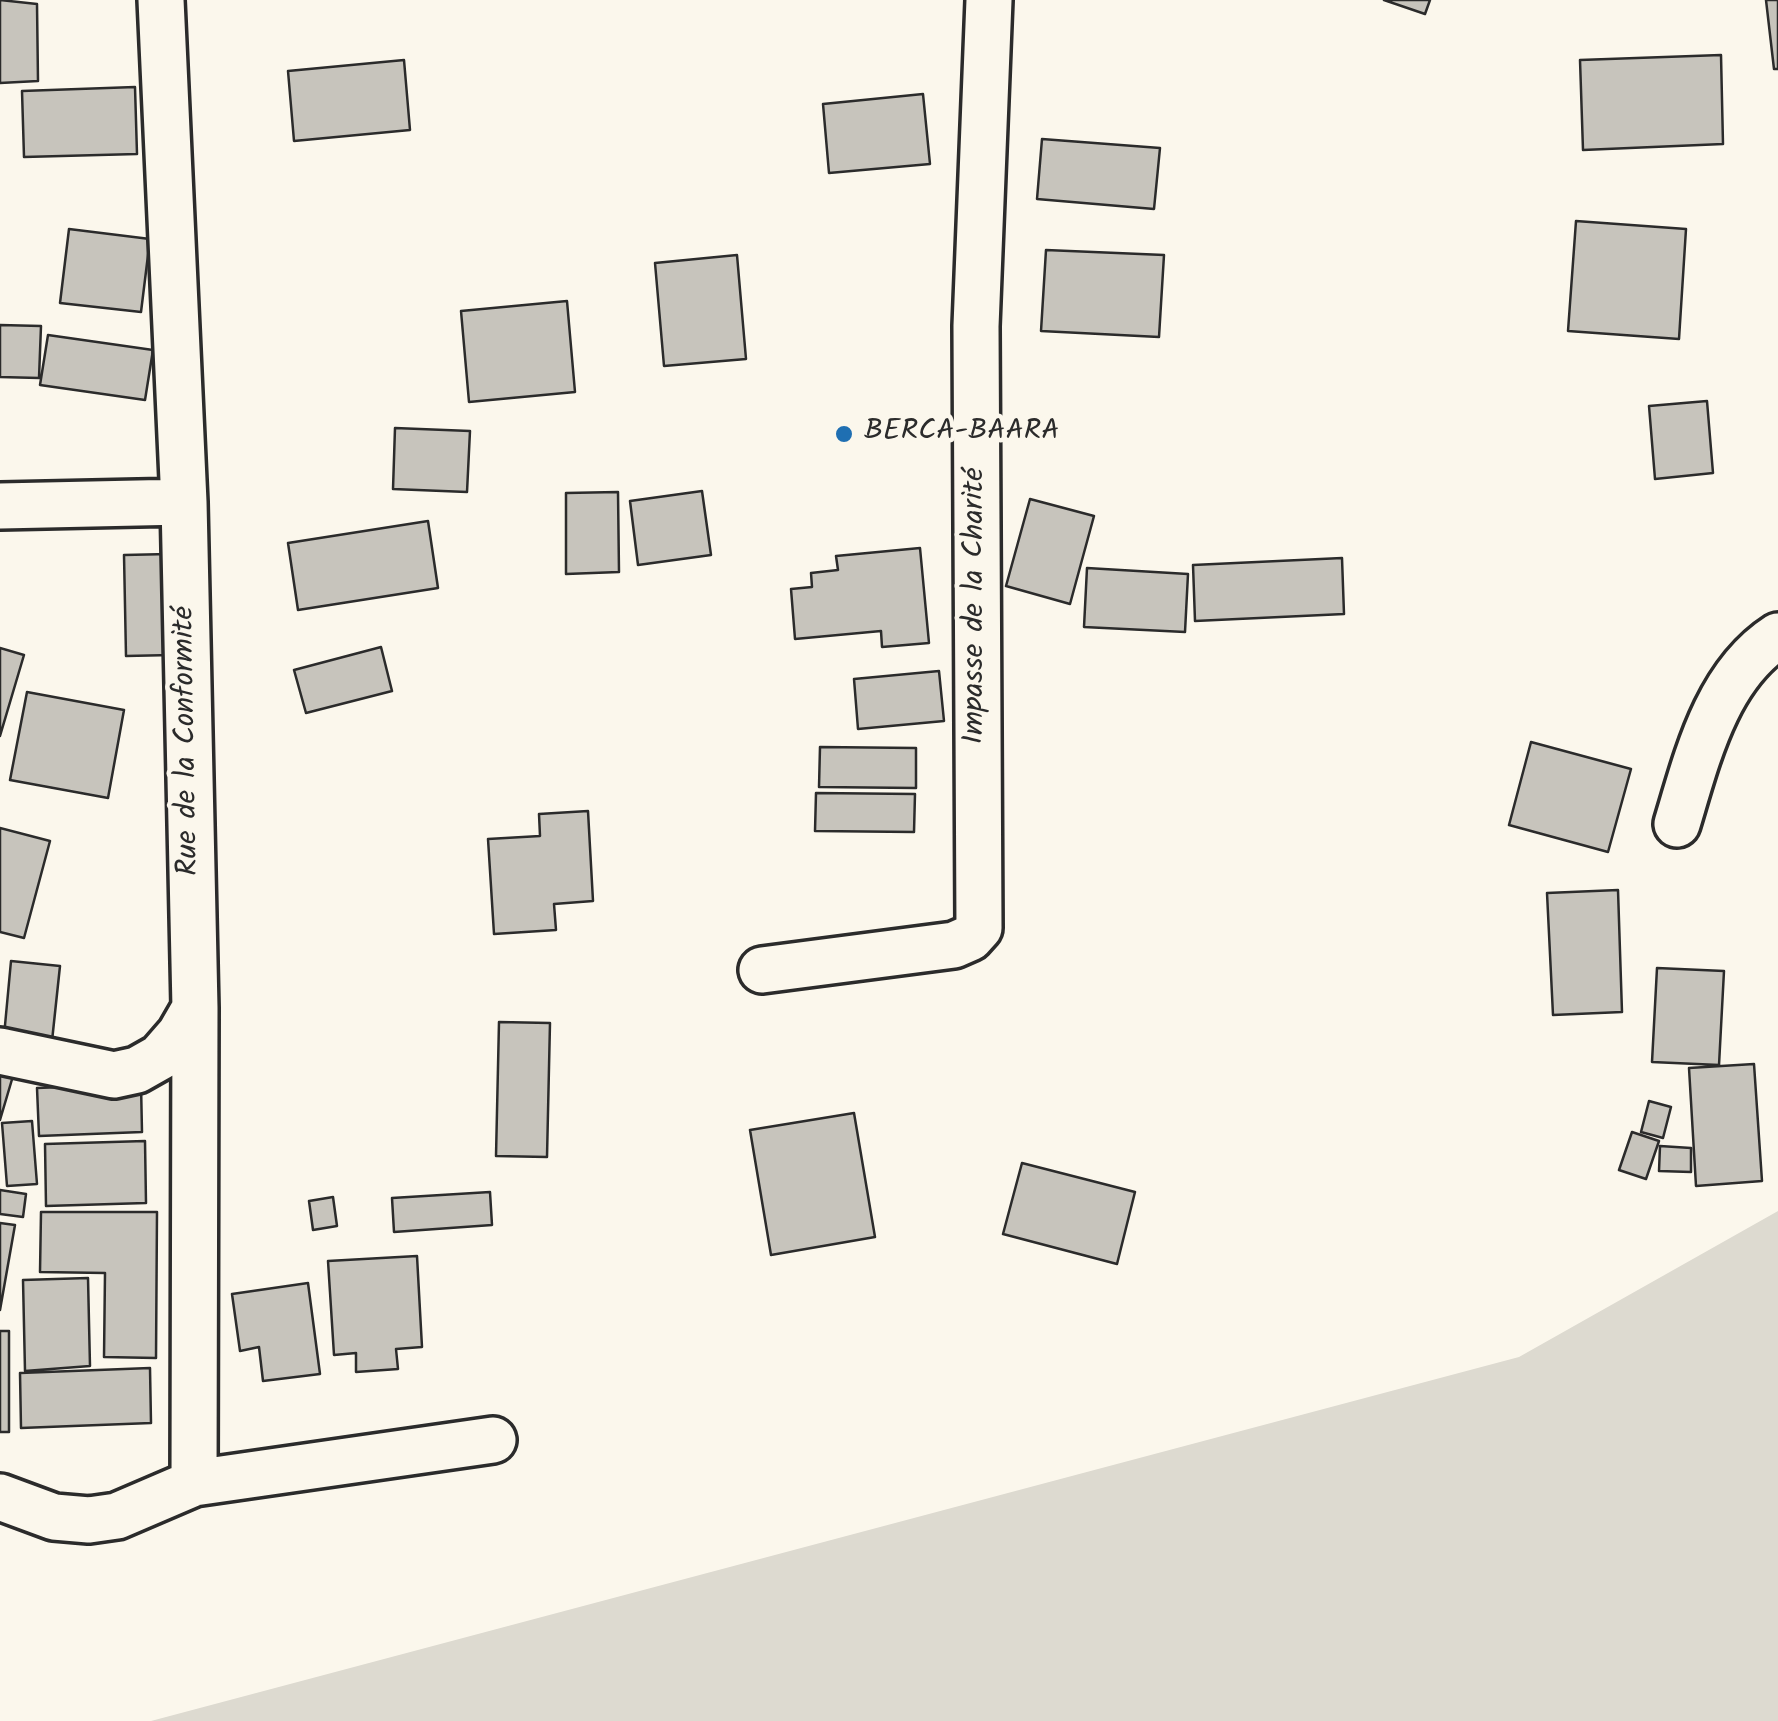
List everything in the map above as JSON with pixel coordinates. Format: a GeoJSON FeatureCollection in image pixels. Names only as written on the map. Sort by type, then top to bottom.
{"type":"FeatureCollection","features":[{"type":"Feature","properties":{"kind":"street","name":"Rue de la Conformité"},"geometry":{"type":"LineString","coordinates":[[161,0],[184,502],[196,1008],[194,1483]]}},
{"type":"Feature","properties":{"kind":"street","name":"Impasse de la Charité"},"geometry":{"type":"LineString","coordinates":[[762,970],[954,945],[970,938],[979,928],[976,326],[988,0]]}},
{"type":"Feature","properties":{"kind":"street"},"geometry":{"type":"LineString","coordinates":[[0,506],[184,502]]}},
{"type":"Feature","properties":{"kind":"street"},"geometry":{"type":"LineString","coordinates":[[1677,824],[1706,730],[1732,686],[1765,644],[1778,636]]}},
{"type":"Feature","properties":{"kind":"street"},"geometry":{"type":"LineString","coordinates":[[0,1051],[114,1075],[138,1070],[160,1058],[196,1008]]}},
{"type":"Feature","properties":{"kind":"street"},"geometry":{"type":"LineString","coordinates":[[0,1497],[54,1518],[89,1520],[117,1516],[194,1483],[493,1440]]}},
{"type":"Feature","properties":{"kind":"shaded area"},"geometry":{"type":"Polygon","coordinates":[[[1778,1211],[1778,1721],[151,1721],[1519,1357],[1778,1211]]]}},
{"type":"Feature","properties":{"kind":"building"},"geometry":{"type":"Polygon","coordinates":[[[0,0],[37,4],[38,81],[0,83],[0,0]]]}},
{"type":"Feature","properties":{"kind":"building"},"geometry":{"type":"Polygon","coordinates":[[[1384,0],[1430,0],[1425,14],[1384,0]]]}},
{"type":"Feature","properties":{"kind":"building"},"geometry":{"type":"Polygon","coordinates":[[[1766,0],[1778,0],[1778,69],[1774,69],[1766,0]]]}},
{"type":"Feature","properties":{"kind":"building"},"geometry":{"type":"Polygon","coordinates":[[[1721,55],[1723,144],[1583,150],[1580,60],[1721,55]]]}},
{"type":"Feature","properties":{"kind":"building"},"geometry":{"type":"Polygon","coordinates":[[[404,60],[410,130],[294,141],[288,71],[404,60]]]}},
{"type":"Feature","properties":{"kind":"building"},"geometry":{"type":"Polygon","coordinates":[[[135,87],[137,154],[24,157],[22,91],[135,87]]]}},
{"type":"Feature","properties":{"kind":"building"},"geometry":{"type":"Polygon","coordinates":[[[923,94],[930,164],[829,173],[823,104],[923,94]]]}},
{"type":"Feature","properties":{"kind":"building"},"geometry":{"type":"Polygon","coordinates":[[[1042,139],[1160,148],[1154,209],[1037,199],[1042,139]]]}},
{"type":"Feature","properties":{"kind":"building"},"geometry":{"type":"Polygon","coordinates":[[[1576,221],[1686,229],[1679,339],[1568,331],[1576,221]]]}},
{"type":"Feature","properties":{"kind":"building"},"geometry":{"type":"Polygon","coordinates":[[[69,229],[150,239],[141,312],[60,303],[69,229]]]}},
{"type":"Feature","properties":{"kind":"building"},"geometry":{"type":"Polygon","coordinates":[[[1046,250],[1164,255],[1159,337],[1041,331],[1046,250]]]}},
{"type":"Feature","properties":{"kind":"building"},"geometry":{"type":"Polygon","coordinates":[[[737,255],[746,359],[664,366],[655,263],[737,255]]]}},
{"type":"Feature","properties":{"kind":"building"},"geometry":{"type":"Polygon","coordinates":[[[567,301],[575,392],[469,402],[461,311],[567,301]]]}},
{"type":"Feature","properties":{"kind":"building"},"geometry":{"type":"Polygon","coordinates":[[[0,325],[41,326],[39,378],[0,377],[0,325]]]}},
{"type":"Feature","properties":{"kind":"building"},"geometry":{"type":"Polygon","coordinates":[[[48,335],[153,350],[145,400],[40,385],[48,335]]]}},
{"type":"Feature","properties":{"kind":"building"},"geometry":{"type":"Polygon","coordinates":[[[1707,401],[1713,473],[1655,479],[1649,406],[1707,401]]]}},
{"type":"Feature","properties":{"kind":"building"},"geometry":{"type":"Polygon","coordinates":[[[395,428],[470,431],[467,492],[393,489],[395,428]]]}},
{"type":"Feature","properties":{"kind":"building"},"geometry":{"type":"Polygon","coordinates":[[[702,491],[711,555],[638,565],[630,501],[702,491]]]}},
{"type":"Feature","properties":{"kind":"building"},"geometry":{"type":"Polygon","coordinates":[[[618,492],[619,572],[566,574],[566,493],[618,492]]]}},
{"type":"Feature","properties":{"kind":"building"},"geometry":{"type":"Polygon","coordinates":[[[1030,499],[1094,516],[1070,604],[1006,586],[1030,499]]]}},
{"type":"Feature","properties":{"kind":"building"},"geometry":{"type":"Polygon","coordinates":[[[428,521],[438,588],[298,610],[288,543],[428,521]]]}},
{"type":"Feature","properties":{"kind":"building"},"geometry":{"type":"Polygon","coordinates":[[[920,548],[929,643],[882,647],[881,631],[795,639],[791,589],[812,587],[811,573],[838,570],[836,556],[920,548]]]}},
{"type":"Feature","properties":{"kind":"building"},"geometry":{"type":"Polygon","coordinates":[[[169,554],[172,655],[126,656],[124,555],[169,554]]]}},
{"type":"Feature","properties":{"kind":"building"},"geometry":{"type":"Polygon","coordinates":[[[1342,558],[1344,614],[1195,621],[1193,565],[1342,558]]]}},
{"type":"Feature","properties":{"kind":"building"},"geometry":{"type":"Polygon","coordinates":[[[1087,568],[1188,574],[1185,632],[1084,627],[1087,568]]]}},
{"type":"Feature","properties":{"kind":"building"},"geometry":{"type":"Polygon","coordinates":[[[381,647],[392,691],[306,713],[294,670],[381,647]]]}},
{"type":"Feature","properties":{"kind":"building"},"geometry":{"type":"Polygon","coordinates":[[[0,648],[24,655],[0,736],[0,648]]]}},
{"type":"Feature","properties":{"kind":"building"},"geometry":{"type":"Polygon","coordinates":[[[939,671],[944,721],[858,729],[854,679],[939,671]]]}},
{"type":"Feature","properties":{"kind":"building"},"geometry":{"type":"Polygon","coordinates":[[[27,692],[124,710],[108,798],[10,780],[27,692]]]}},
{"type":"Feature","properties":{"kind":"building"},"geometry":{"type":"Polygon","coordinates":[[[1531,742],[1631,769],[1608,852],[1509,825],[1531,742]]]}},
{"type":"Feature","properties":{"kind":"building"},"geometry":{"type":"Polygon","coordinates":[[[820,747],[916,748],[916,788],[819,787],[820,747]]]}},
{"type":"Feature","properties":{"kind":"building"},"geometry":{"type":"Polygon","coordinates":[[[816,793],[915,794],[914,832],[815,831],[816,793]]]}},
{"type":"Feature","properties":{"kind":"building"},"geometry":{"type":"Polygon","coordinates":[[[588,811],[593,901],[554,904],[556,930],[494,934],[488,839],[540,836],[539,814],[588,811]]]}},
{"type":"Feature","properties":{"kind":"building"},"geometry":{"type":"Polygon","coordinates":[[[0,828],[50,841],[24,938],[0,932],[0,828]]]}},
{"type":"Feature","properties":{"kind":"building"},"geometry":{"type":"Polygon","coordinates":[[[1618,890],[1622,1012],[1553,1015],[1547,893],[1618,890]]]}},
{"type":"Feature","properties":{"kind":"building"},"geometry":{"type":"Polygon","coordinates":[[[11,961],[60,966],[52,1041],[4,1036],[11,961]]]}},
{"type":"Feature","properties":{"kind":"building"},"geometry":{"type":"Polygon","coordinates":[[[1657,968],[1724,971],[1719,1065],[1652,1062],[1657,968]]]}},
{"type":"Feature","properties":{"kind":"building"},"geometry":{"type":"Polygon","coordinates":[[[499,1022],[550,1023],[547,1157],[496,1156],[499,1022]]]}},
{"type":"Feature","properties":{"kind":"building"},"geometry":{"type":"Polygon","coordinates":[[[1754,1064],[1762,1181],[1696,1186],[1689,1068],[1754,1064]]]}},
{"type":"Feature","properties":{"kind":"building"},"geometry":{"type":"Polygon","coordinates":[[[0,1072],[13,1076],[0,1120],[0,1072]]]}},
{"type":"Feature","properties":{"kind":"building"},"geometry":{"type":"Polygon","coordinates":[[[141,1084],[142,1132],[39,1136],[37,1088],[141,1084]]]}},
{"type":"Feature","properties":{"kind":"building"},"geometry":{"type":"Polygon","coordinates":[[[1649,1101],[1671,1107],[1663,1138],[1641,1132],[1649,1101]]]}},
{"type":"Feature","properties":{"kind":"building"},"geometry":{"type":"Polygon","coordinates":[[[854,1113],[875,1237],[771,1255],[750,1130],[854,1113]]]}},
{"type":"Feature","properties":{"kind":"building"},"geometry":{"type":"Polygon","coordinates":[[[32,1121],[37,1184],[7,1186],[2,1123],[32,1121]]]}},
{"type":"Feature","properties":{"kind":"building"},"geometry":{"type":"Polygon","coordinates":[[[1632,1132],[1659,1141],[1646,1179],[1619,1170],[1632,1132]]]}},
{"type":"Feature","properties":{"kind":"building"},"geometry":{"type":"Polygon","coordinates":[[[145,1141],[146,1203],[46,1206],[45,1144],[145,1141]]]}},
{"type":"Feature","properties":{"kind":"building"},"geometry":{"type":"Polygon","coordinates":[[[1660,1146],[1691,1148],[1691,1172],[1659,1171],[1660,1146]]]}},
{"type":"Feature","properties":{"kind":"building"},"geometry":{"type":"Polygon","coordinates":[[[1022,1163],[1135,1192],[1117,1264],[1003,1234],[1022,1163]]]}},
{"type":"Feature","properties":{"kind":"building"},"geometry":{"type":"Polygon","coordinates":[[[0,1190],[26,1194],[23,1217],[0,1214],[0,1190]]]}},
{"type":"Feature","properties":{"kind":"building"},"geometry":{"type":"Polygon","coordinates":[[[490,1192],[492,1225],[394,1232],[392,1198],[490,1192]]]}},
{"type":"Feature","properties":{"kind":"building"},"geometry":{"type":"Polygon","coordinates":[[[333,1197],[337,1226],[313,1230],[309,1201],[333,1197]]]}},
{"type":"Feature","properties":{"kind":"building"},"geometry":{"type":"Polygon","coordinates":[[[41,1212],[157,1212],[156,1358],[104,1357],[105,1273],[40,1272],[41,1212]]]}},
{"type":"Feature","properties":{"kind":"building"},"geometry":{"type":"Polygon","coordinates":[[[0,1223],[15,1225],[0,1310],[0,1223]]]}},
{"type":"Feature","properties":{"kind":"building"},"geometry":{"type":"Polygon","coordinates":[[[417,1256],[422,1347],[396,1349],[398,1369],[356,1372],[356,1353],[334,1355],[328,1261],[417,1256]]]}},
{"type":"Feature","properties":{"kind":"building"},"geometry":{"type":"Polygon","coordinates":[[[88,1278],[90,1366],[25,1371],[23,1280],[88,1278]]]}},
{"type":"Feature","properties":{"kind":"building"},"geometry":{"type":"Polygon","coordinates":[[[308,1283],[320,1374],[263,1381],[259,1347],[240,1351],[232,1294],[308,1283]]]}},
{"type":"Feature","properties":{"kind":"building"},"geometry":{"type":"Polygon","coordinates":[[[0,1331],[9,1331],[9,1432],[0,1432],[0,1331]]]}},
{"type":"Feature","properties":{"kind":"building"},"geometry":{"type":"Polygon","coordinates":[[[150,1368],[151,1423],[21,1428],[20,1373],[150,1368]]]}},
{"type":"Feature","properties":{"kind":"place","name":"BERCA-BAARA"},"geometry":{"type":"Point","coordinates":[844,434]}}]}
